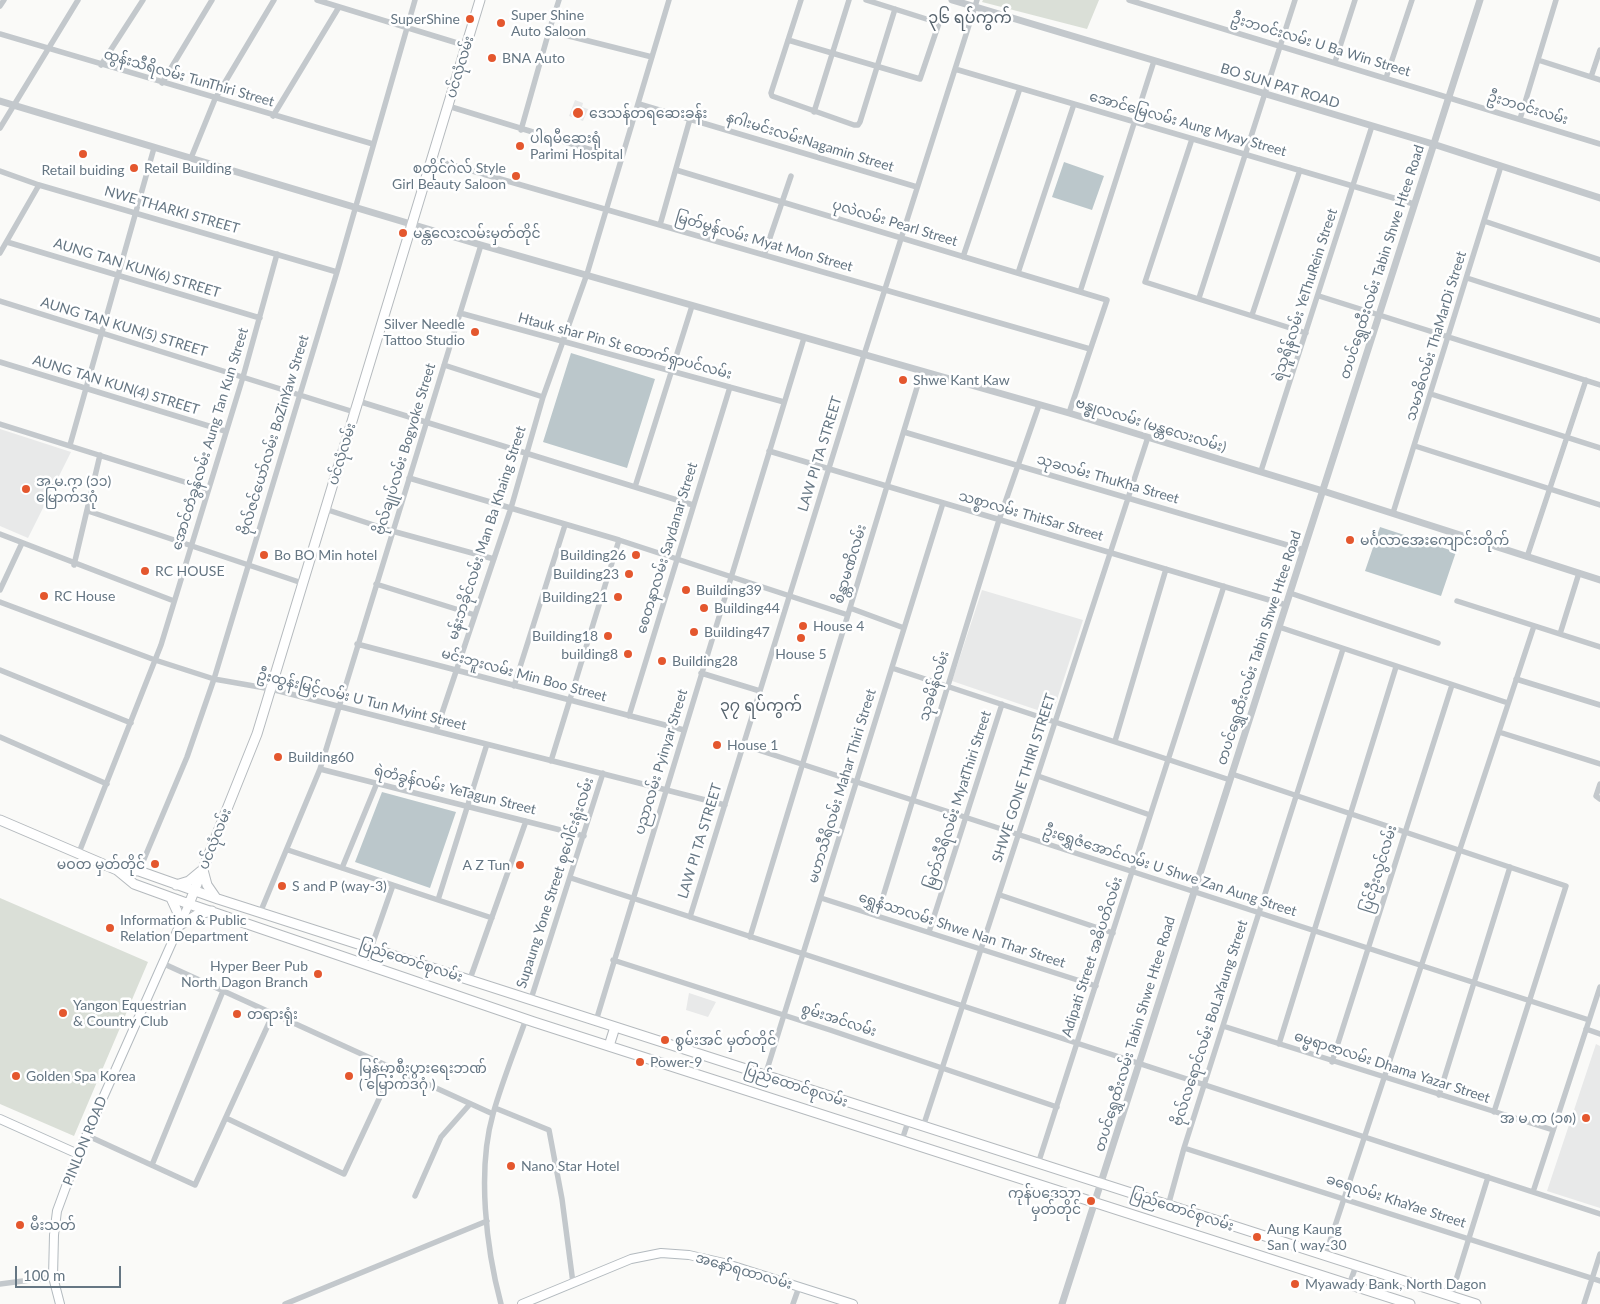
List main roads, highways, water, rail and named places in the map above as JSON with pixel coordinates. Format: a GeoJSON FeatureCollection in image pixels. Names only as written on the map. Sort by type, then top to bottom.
{"type":"FeatureCollection","features":[{"type":"Feature","properties":{"kind":"main road","name":"ပင်လုံလမ်း"},"geometry":{"type":"LineString","coordinates":[[189,904],[257,734],[480,0]]}},
{"type":"Feature","properties":{"kind":"main road","name":"ပြည်ထောင်စုလမ်း"},"geometry":{"type":"LineString","coordinates":[[0,820],[78,855],[117,870],[140,872],[260,913],[470,979],[615,1028],[1476,1304]]}},
{"type":"Feature","properties":{"kind":"main road"},"geometry":{"type":"LineString","coordinates":[[176,885],[189,881],[203,869],[207,885],[218,899]]}},
{"type":"Feature","properties":{"kind":"main road","name":"ပြည်ထောင်စုလမ်း"},"geometry":{"type":"LineString","coordinates":[[117,870],[134,884],[171,898],[526,1019],[1096,1201],[1410,1304]]}},
{"type":"Feature","properties":{"kind":"main road"},"geometry":{"type":"LineString","coordinates":[[171,898],[177,911],[180,925],[198,914],[213,911]]}},
{"type":"Feature","properties":{"kind":"main road","name":"PINLON ROAD"},"geometry":{"type":"LineString","coordinates":[[60,1304],[53,1277],[54,1235],[57,1211],[86,1135],[189,904]]}},
{"type":"Feature","properties":{"kind":"main road"},"geometry":{"type":"LineString","coordinates":[[610,1046],[615,1028]]}},
{"type":"Feature","properties":{"kind":"main road"},"geometry":{"type":"LineString","coordinates":[[0,1119],[78,1154]]}},
{"type":"Feature","properties":{"kind":"main road","name":"အနော်ရထာလမ်း"},"geometry":{"type":"LineString","coordinates":[[522,1304],[631,1259],[662,1253],[689,1255],[724,1263],[852,1304]]}},
{"type":"Feature","properties":{"kind":"place","name":"SuperShine"},"geometry":{"type":"Point","coordinates":[470,19]}},
{"type":"Feature","properties":{"kind":"place","name":"Super Shine Auto Saloon"},"geometry":{"type":"Point","coordinates":[501,23]}},
{"type":"Feature","properties":{"kind":"place","name":"BNA Auto"},"geometry":{"type":"Point","coordinates":[492,58]}},
{"type":"Feature","properties":{"kind":"place","name":"ဒေသန်တရဆေးခန်း"},"geometry":{"type":"Point","coordinates":[578,113]}},
{"type":"Feature","properties":{"kind":"place","name":"ပါရမီဆေးရုံ Parimi Hospital"},"geometry":{"type":"Point","coordinates":[520,146]}},
{"type":"Feature","properties":{"kind":"place","name":"Retail buiding"},"geometry":{"type":"Point","coordinates":[83,154]}},
{"type":"Feature","properties":{"kind":"place","name":"Retail Building"},"geometry":{"type":"Point","coordinates":[134,168]}},
{"type":"Feature","properties":{"kind":"place","name":"စတိုင်ဂဲလ် Style Girl Beauty Saloon"},"geometry":{"type":"Point","coordinates":[516,176]}},
{"type":"Feature","properties":{"kind":"place","name":"မန္တလေးလမ်းမှတ်တိုင်"},"geometry":{"type":"Point","coordinates":[403,233]}},
{"type":"Feature","properties":{"kind":"place","name":"Silver Needle Tattoo Studio"},"geometry":{"type":"Point","coordinates":[475,332]}},
{"type":"Feature","properties":{"kind":"place","name":"Shwe Kant Kaw"},"geometry":{"type":"Point","coordinates":[903,380]}},
{"type":"Feature","properties":{"kind":"place","name":"အ.မ.က (၁၁) မြောက်ဒဂုံ"},"geometry":{"type":"Point","coordinates":[26,489]}},
{"type":"Feature","properties":{"kind":"place","name":"မင်္ဂလာအေးကျောင်းတိုက်"},"geometry":{"type":"Point","coordinates":[1350,540]}},
{"type":"Feature","properties":{"kind":"place","name":"Bo BO Min hotel"},"geometry":{"type":"Point","coordinates":[264,555]}},
{"type":"Feature","properties":{"kind":"place","name":"Building26"},"geometry":{"type":"Point","coordinates":[636,555]}},
{"type":"Feature","properties":{"kind":"place","name":"RC HOUSE"},"geometry":{"type":"Point","coordinates":[145,571]}},
{"type":"Feature","properties":{"kind":"place","name":"Building23"},"geometry":{"type":"Point","coordinates":[629,574]}},
{"type":"Feature","properties":{"kind":"place","name":"Building39"},"geometry":{"type":"Point","coordinates":[686,590]}},
{"type":"Feature","properties":{"kind":"place","name":"RC House"},"geometry":{"type":"Point","coordinates":[44,596]}},
{"type":"Feature","properties":{"kind":"place","name":"Building21"},"geometry":{"type":"Point","coordinates":[618,597]}},
{"type":"Feature","properties":{"kind":"place","name":"Building44"},"geometry":{"type":"Point","coordinates":[704,608]}},
{"type":"Feature","properties":{"kind":"place","name":"House 4"},"geometry":{"type":"Point","coordinates":[803,626]}},
{"type":"Feature","properties":{"kind":"place","name":"Building47"},"geometry":{"type":"Point","coordinates":[694,632]}},
{"type":"Feature","properties":{"kind":"place","name":"Building18"},"geometry":{"type":"Point","coordinates":[608,636]}},
{"type":"Feature","properties":{"kind":"place","name":"House 5"},"geometry":{"type":"Point","coordinates":[801,638]}},
{"type":"Feature","properties":{"kind":"place","name":"building8"},"geometry":{"type":"Point","coordinates":[628,654]}},
{"type":"Feature","properties":{"kind":"place","name":"Building28"},"geometry":{"type":"Point","coordinates":[662,661]}},
{"type":"Feature","properties":{"kind":"place","name":"House 1"},"geometry":{"type":"Point","coordinates":[717,745]}},
{"type":"Feature","properties":{"kind":"place","name":"Building60"},"geometry":{"type":"Point","coordinates":[278,757]}},
{"type":"Feature","properties":{"kind":"place","name":"မဝတ မှတ်တိုင်"},"geometry":{"type":"Point","coordinates":[155,864]}},
{"type":"Feature","properties":{"kind":"place","name":"A Z Tun"},"geometry":{"type":"Point","coordinates":[520,865]}},
{"type":"Feature","properties":{"kind":"place","name":"S and P (way-3)"},"geometry":{"type":"Point","coordinates":[282,886]}},
{"type":"Feature","properties":{"kind":"place","name":"Information & Public Relation Department"},"geometry":{"type":"Point","coordinates":[110,928]}},
{"type":"Feature","properties":{"kind":"place","name":"Hyper Beer Pub North Dagon Branch"},"geometry":{"type":"Point","coordinates":[318,974]}},
{"type":"Feature","properties":{"kind":"place","name":"Yangon Equestrian & Country Club"},"geometry":{"type":"Point","coordinates":[63,1013]}},
{"type":"Feature","properties":{"kind":"place","name":"တရားရုံး"},"geometry":{"type":"Point","coordinates":[237,1014]}},
{"type":"Feature","properties":{"kind":"place","name":"စွမ်းအင် မှတ်တိုင်"},"geometry":{"type":"Point","coordinates":[665,1040]}},
{"type":"Feature","properties":{"kind":"place","name":"Power-9"},"geometry":{"type":"Point","coordinates":[640,1062]}},
{"type":"Feature","properties":{"kind":"place","name":"Golden Spa Korea"},"geometry":{"type":"Point","coordinates":[16,1076]}},
{"type":"Feature","properties":{"kind":"place","name":"မြန်မာ့စီးပွားရေးဘဏ် ( မြောက်ဒဂုံ )"},"geometry":{"type":"Point","coordinates":[349,1076]}},
{"type":"Feature","properties":{"kind":"place","name":"အ မ က (၁၈)"},"geometry":{"type":"Point","coordinates":[1586,1118]}},
{"type":"Feature","properties":{"kind":"place","name":"Nano Star Hotel"},"geometry":{"type":"Point","coordinates":[511,1166]}},
{"type":"Feature","properties":{"kind":"place","name":"ကုန်ပဒေသာ မှတ်တိုင်"},"geometry":{"type":"Point","coordinates":[1091,1201]}},
{"type":"Feature","properties":{"kind":"place","name":"မီးသတ်"},"geometry":{"type":"Point","coordinates":[20,1225]}},
{"type":"Feature","properties":{"kind":"place","name":"Aung Kaung San ( way-30"},"geometry":{"type":"Point","coordinates":[1257,1237]}},
{"type":"Feature","properties":{"kind":"place","name":"Myawady Bank, North Dagon"},"geometry":{"type":"Point","coordinates":[1295,1284]}},
{"type":"Feature","properties":{"kind":"district","name":"၃၆ ရပ်ကွက်"},"geometry":{"type":"Point","coordinates":[970,18]}},
{"type":"Feature","properties":{"kind":"district","name":"၃၇ ရပ်ကွက်"},"geometry":{"type":"Point","coordinates":[761,706]}}]}
